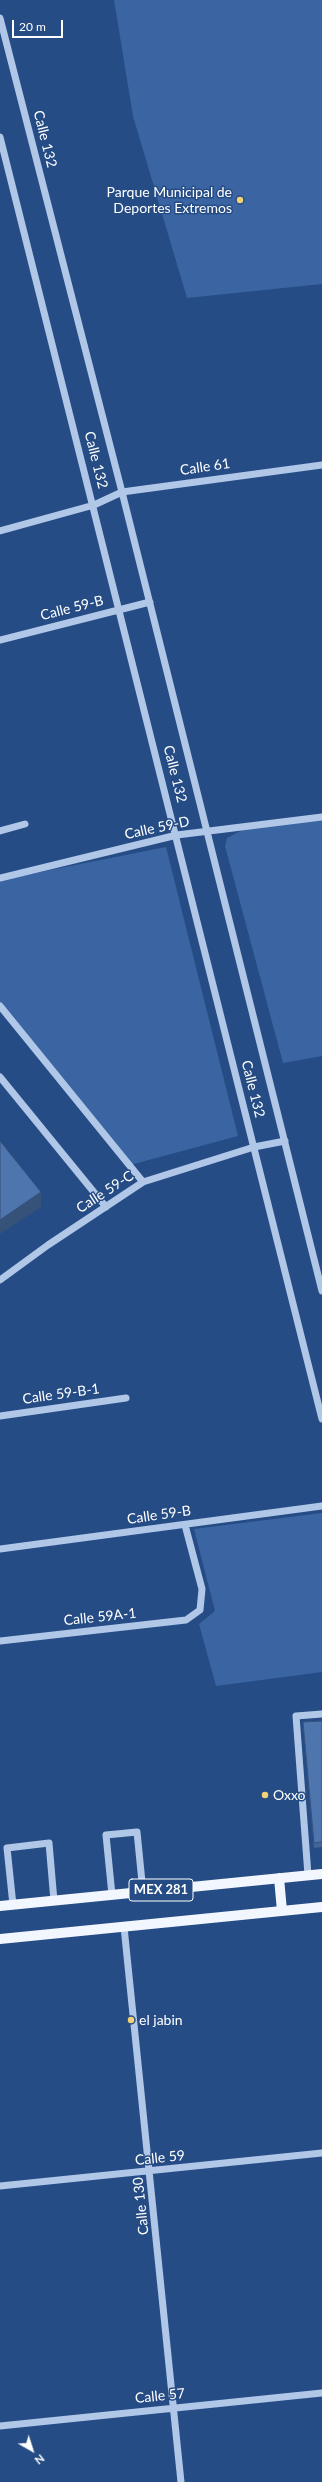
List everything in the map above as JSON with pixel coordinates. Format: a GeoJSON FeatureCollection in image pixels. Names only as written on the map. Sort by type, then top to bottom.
{"type":"FeatureCollection","features":[{"type":"Feature","properties":{"kind":"main road","name":"MEX 281"},"geometry":{"type":"LineString","coordinates":[[0,1906],[322,1874]]}},
{"type":"Feature","properties":{"kind":"main road"},"geometry":{"type":"LineString","coordinates":[[278,1878],[282,1911]]}},
{"type":"Feature","properties":{"kind":"main road","name":"MEX 281"},"geometry":{"type":"LineString","coordinates":[[0,1938],[322,1907]]}},
{"type":"Feature","properties":{"kind":"street","name":"Calle 132"},"geometry":{"type":"LineString","coordinates":[[0,18],[150,602],[322,1290]]}},
{"type":"Feature","properties":{"kind":"street","name":"Calle 132"},"geometry":{"type":"LineString","coordinates":[[0,137],[177,835],[322,1419]]}},
{"type":"Feature","properties":{"kind":"street","name":"Calle 61"},"geometry":{"type":"LineString","coordinates":[[94,505],[122,492],[322,465]]}},
{"type":"Feature","properties":{"kind":"street"},"geometry":{"type":"LineString","coordinates":[[0,531],[94,505]]}},
{"type":"Feature","properties":{"kind":"street","name":"Calle 59-B"},"geometry":{"type":"LineString","coordinates":[[0,640],[150,602]]}},
{"type":"Feature","properties":{"kind":"street","name":"Calle 59-D"},"geometry":{"type":"LineString","coordinates":[[0,878],[177,835],[322,817]]}},
{"type":"Feature","properties":{"kind":"street"},"geometry":{"type":"LineString","coordinates":[[0,831],[25,824]]}},
{"type":"Feature","properties":{"kind":"street"},"geometry":{"type":"LineString","coordinates":[[0,1006],[143,1182]]}},
{"type":"Feature","properties":{"kind":"street"},"geometry":{"type":"LineString","coordinates":[[0,1077],[106,1206]]}},
{"type":"Feature","properties":{"kind":"street","name":"Calle 59-C"},"geometry":{"type":"LineString","coordinates":[[0,1280],[48,1244],[143,1182],[254,1147],[285,1141]]}},
{"type":"Feature","properties":{"kind":"street","name":"Calle 59-B-1"},"geometry":{"type":"LineString","coordinates":[[0,1416],[126,1398]]}},
{"type":"Feature","properties":{"kind":"street","name":"Calle 59-B"},"geometry":{"type":"LineString","coordinates":[[0,1549],[322,1506]]}},
{"type":"Feature","properties":{"kind":"street","name":"Calle 59A-1"},"geometry":{"type":"LineString","coordinates":[[0,1641],[186,1620],[200,1610],[202,1589],[185,1525]]}},
{"type":"Feature","properties":{"kind":"street"},"geometry":{"type":"LineString","coordinates":[[308,1875],[296,1716],[322,1714]]}},
{"type":"Feature","properties":{"kind":"street"},"geometry":{"type":"LineString","coordinates":[[112,1895],[106,1835],[114,1834],[137,1832],[143,1892]]}},
{"type":"Feature","properties":{"kind":"street"},"geometry":{"type":"LineString","coordinates":[[13,1905],[7,1848],[14,1847],[49,1844],[54,1901]]}},
{"type":"Feature","properties":{"kind":"street","name":"Calle 130"},"geometry":{"type":"LineString","coordinates":[[124,1927],[175,2408],[181,2482]]}},
{"type":"Feature","properties":{"kind":"street","name":"Calle 59"},"geometry":{"type":"LineString","coordinates":[[0,2186],[150,2172],[322,2153]]}},
{"type":"Feature","properties":{"kind":"street","name":"Calle 57"},"geometry":{"type":"LineString","coordinates":[[0,2426],[322,2393]]}},
{"type":"Feature","properties":{"kind":"shaded area","name":"Parque Municipal de Deportes Extremos"},"geometry":{"type":"Polygon","coordinates":[[[114,0],[322,0],[322,284],[187,298],[133,116],[114,0]]]}},
{"type":"Feature","properties":{"kind":"shaded area"},"geometry":{"type":"Polygon","coordinates":[[[322,819],[322,1056],[283,1063],[225,846],[227,838],[244,829],[322,819]]]}},
{"type":"Feature","properties":{"kind":"shaded area"},"geometry":{"type":"Polygon","coordinates":[[[166,847],[238,1136],[130,1165],[0,1006],[0,880],[166,847]]]}},
{"type":"Feature","properties":{"kind":"shaded area"},"geometry":{"type":"Polygon","coordinates":[[[322,1513],[322,1672],[216,1686],[199,1624],[215,1611],[194,1529],[322,1513]]]}},
{"type":"Feature","properties":{"kind":"building"},"geometry":{"type":"Polygon","coordinates":[[[0,1141],[41,1192],[0,1220],[0,1141]]]}},
{"type":"Feature","properties":{"kind":"building"},"geometry":{"type":"Polygon","coordinates":[[[322,1721],[322,1842],[314,1843],[303,1722],[322,1721]]]}},
{"type":"Feature","properties":{"kind":"place","name":"Parque Municipal de Deportes Extremos"},"geometry":{"type":"Point","coordinates":[240,200]}},
{"type":"Feature","properties":{"kind":"place","name":"Oxxo"},"geometry":{"type":"Point","coordinates":[265,1795]}},
{"type":"Feature","properties":{"kind":"place","name":"el jabin"},"geometry":{"type":"Point","coordinates":[131,2020]}}]}
